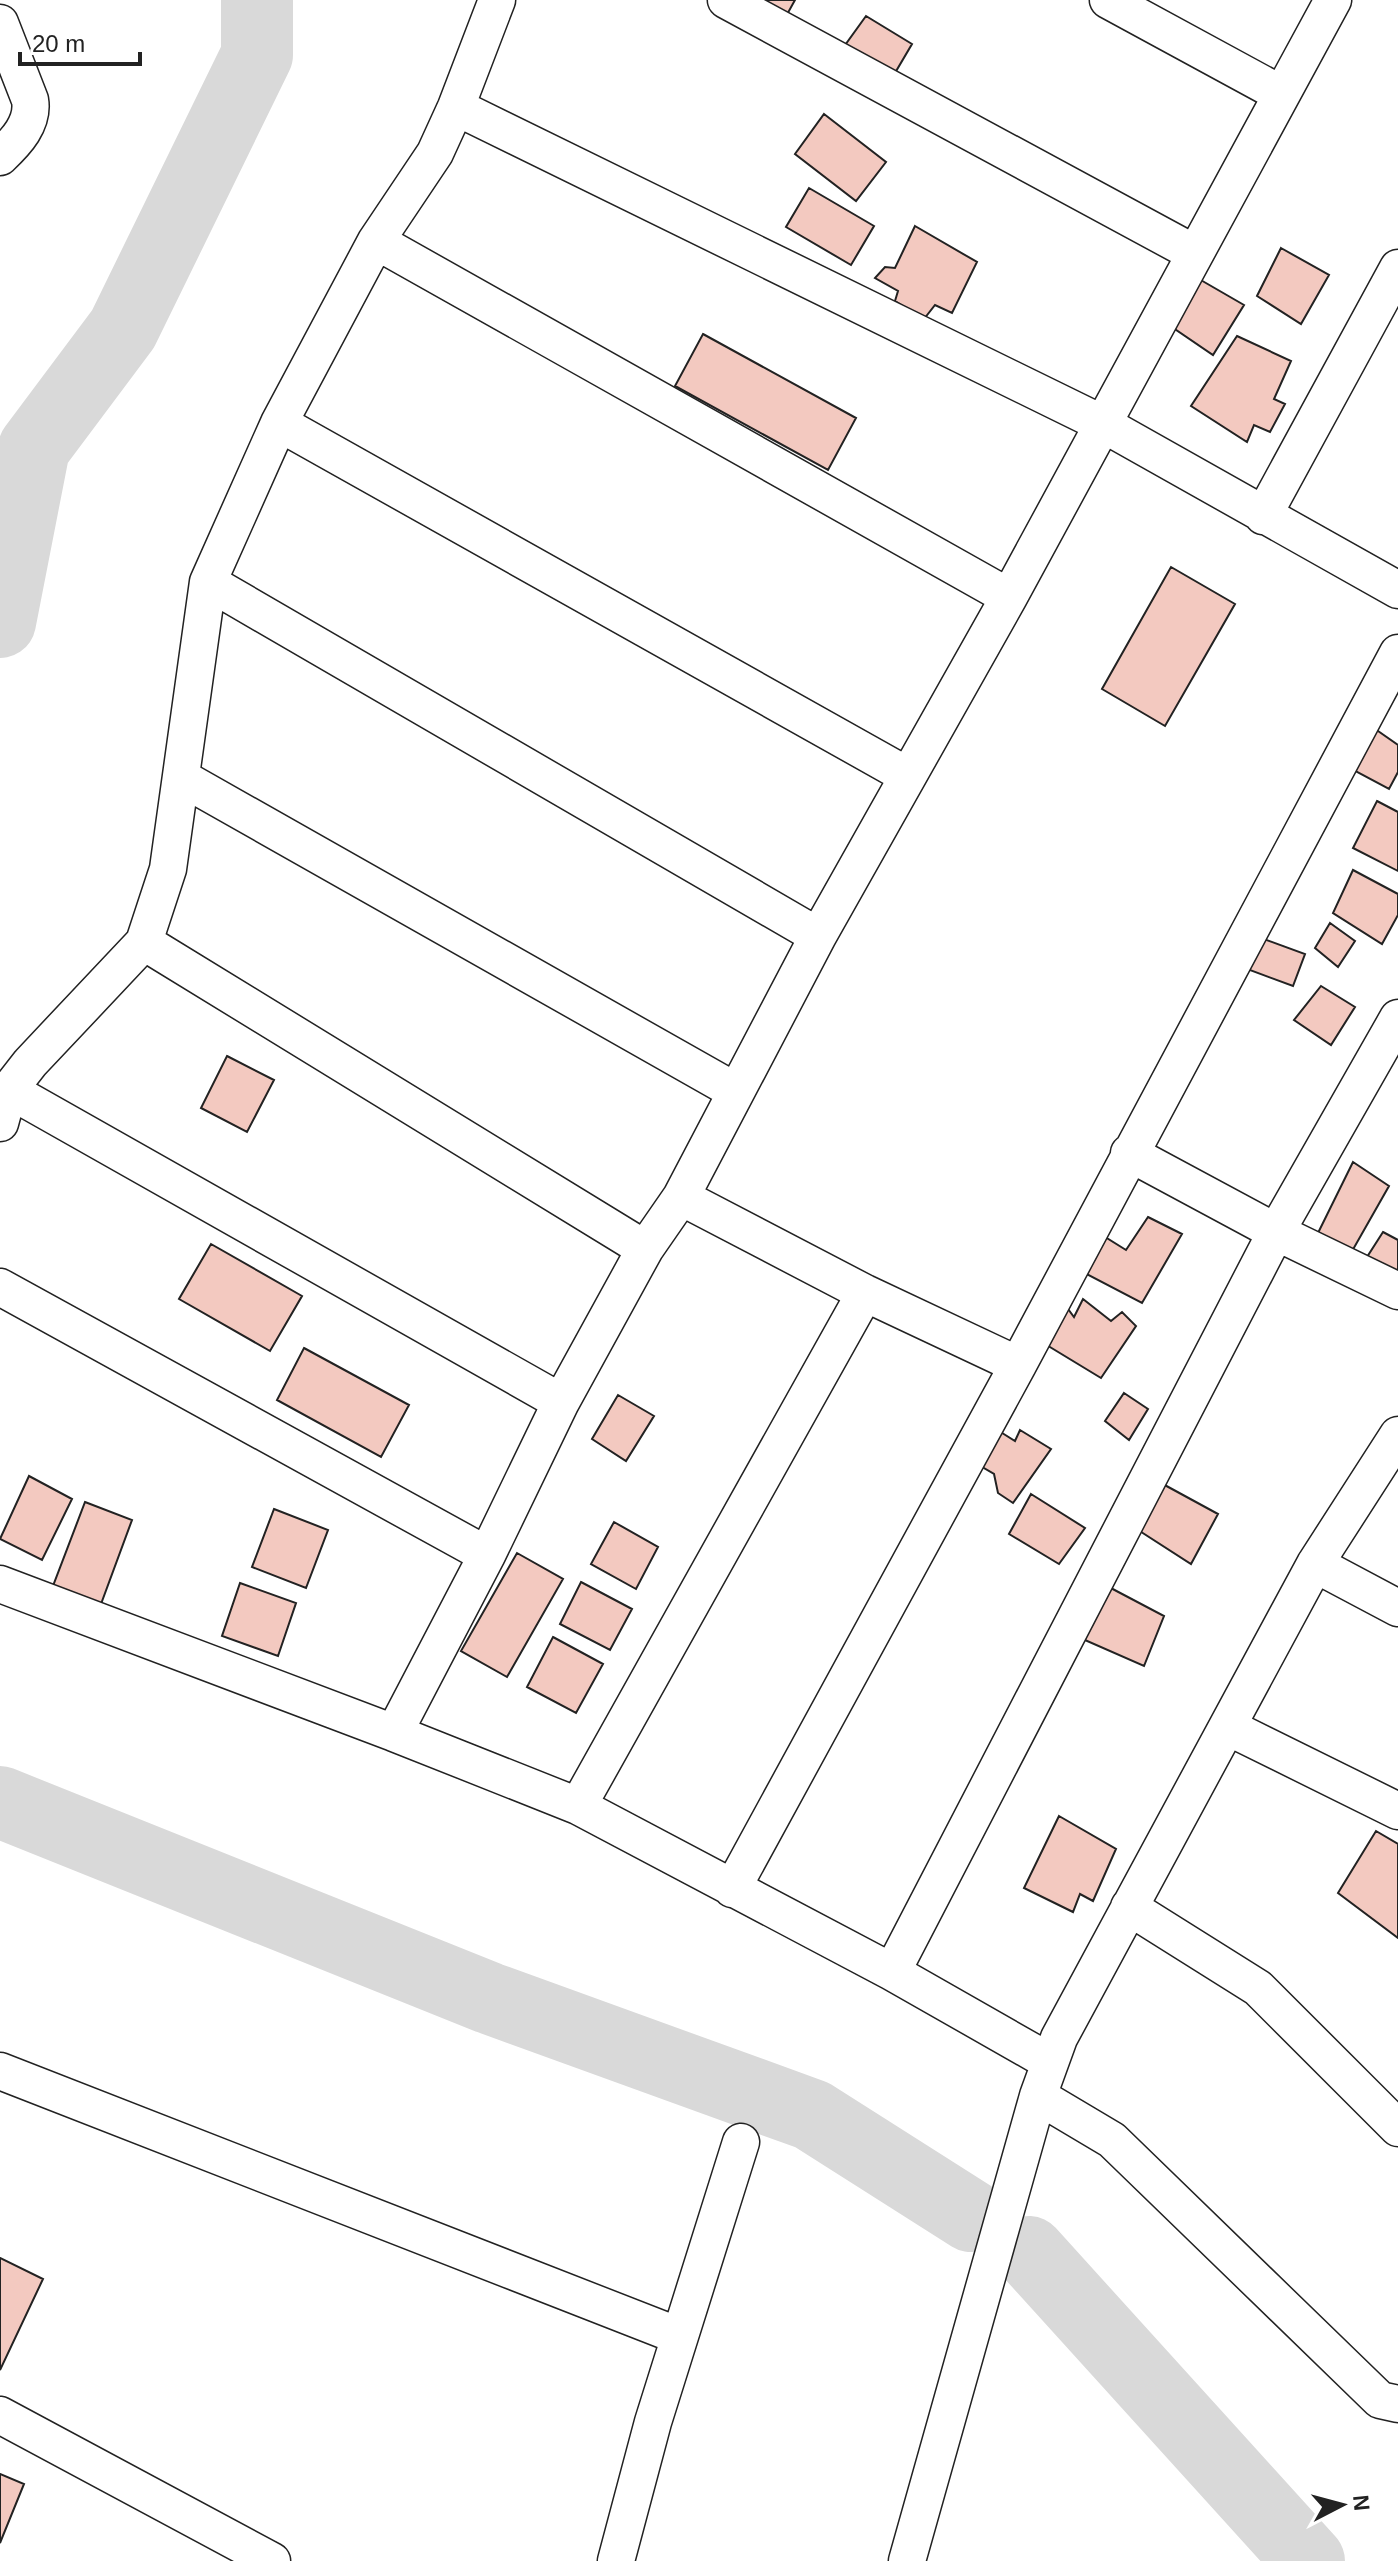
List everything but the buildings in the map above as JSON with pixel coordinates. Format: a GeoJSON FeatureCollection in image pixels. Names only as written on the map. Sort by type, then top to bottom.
{"type":"FeatureCollection","features":[{"type":"Feature","properties":{"kind":"street"},"geometry":{"type":"LineString","coordinates":[[497,0],[435,153],[376,241],[279,423],[208,582],[168,869],[144,942],[30,1063],[4,1107],[561,1402]]}},
{"type":"Feature","properties":{"kind":"street"},"geometry":{"type":"LineString","coordinates":[[726,0],[1194,253]]}},
{"type":"Feature","properties":{"kind":"street"},"geometry":{"type":"LineString","coordinates":[[1108,0],[1281,94]]}},
{"type":"Feature","properties":{"kind":"street"},"geometry":{"type":"LineString","coordinates":[[394,1733],[487,1555],[561,1402],[645,1249],[681,1197],[818,936],[1009,597],[1333,0]]}},
{"type":"Feature","properties":{"kind":"street"},"geometry":{"type":"LineString","coordinates":[[0,23],[32,110],[14,144],[0,157]]}},
{"type":"Feature","properties":{"kind":"street"},"geometry":{"type":"LineString","coordinates":[[456,107],[1103,424],[1398,590]]}},
{"type":"Feature","properties":{"kind":"street"},"geometry":{"type":"LineString","coordinates":[[376,241],[1009,597]]}},
{"type":"Feature","properties":{"kind":"street"},"geometry":{"type":"LineString","coordinates":[[1263,516],[1398,268]]}},
{"type":"Feature","properties":{"kind":"street"},"geometry":{"type":"LineString","coordinates":[[279,423],[908,776]]}},
{"type":"Feature","properties":{"kind":"street"},"geometry":{"type":"LineString","coordinates":[[208,582],[818,936]]}},
{"type":"Feature","properties":{"kind":"street"},"geometry":{"type":"LineString","coordinates":[[732,1889],[1018,1365],[1398,653]]}},
{"type":"Feature","properties":{"kind":"street"},"geometry":{"type":"LineString","coordinates":[[182,778],[735,1091]]}},
{"type":"Feature","properties":{"kind":"street"},"geometry":{"type":"LineString","coordinates":[[144,942],[645,1249]]}},
{"type":"Feature","properties":{"kind":"street"},"geometry":{"type":"LineString","coordinates":[[892,1972],[1276,1232],[1398,1018]]}},
{"type":"Feature","properties":{"kind":"street"},"geometry":{"type":"LineString","coordinates":[[1129,1153],[1276,1232],[1398,1291]]}},
{"type":"Feature","properties":{"kind":"street"},"geometry":{"type":"LineString","coordinates":[[681,1197],[865,1293],[1018,1365]]}},
{"type":"Feature","properties":{"kind":"street"},"geometry":{"type":"LineString","coordinates":[[0,1287],[487,1555]]}},
{"type":"Feature","properties":{"kind":"street"},"geometry":{"type":"LineString","coordinates":[[578,1806],[865,1293]]}},
{"type":"Feature","properties":{"kind":"street"},"geometry":{"type":"LineString","coordinates":[[907,2561],[1038,2096],[1059,2038],[1315,1564],[1398,1435]]}},
{"type":"Feature","properties":{"kind":"street"},"geometry":{"type":"LineString","coordinates":[[1315,1564],[1398,1608]]}},
{"type":"Feature","properties":{"kind":"street"},"geometry":{"type":"LineString","coordinates":[[0,1584],[578,1806],[892,1972],[1050,2062]]}},
{"type":"Feature","properties":{"kind":"street"},"geometry":{"type":"LineString","coordinates":[[1228,1727],[1398,1811]]}},
{"type":"Feature","properties":{"kind":"street"},"geometry":{"type":"LineString","coordinates":[[1129,1907],[1258,1988],[1398,2128]]}},
{"type":"Feature","properties":{"kind":"street"},"geometry":{"type":"LineString","coordinates":[[0,2071],[679,2336]]}},
{"type":"Feature","properties":{"kind":"street"},"geometry":{"type":"LineString","coordinates":[[1038,2096],[1112,2140],[1380,2400],[1398,2404]]}},
{"type":"Feature","properties":{"kind":"street"},"geometry":{"type":"LineString","coordinates":[[616,2561],[653,2422],[741,2142]]}},
{"type":"Feature","properties":{"kind":"street"},"geometry":{"type":"LineString","coordinates":[[0,2415],[272,2561]]}},
{"type":"Feature","properties":{"kind":"waterway"},"geometry":{"type":"LineString","coordinates":[[0,622],[34,448],[123,329],[257,55],[257,0]]}},
{"type":"Feature","properties":{"kind":"waterway"},"geometry":{"type":"LineString","coordinates":[[0,1802],[489,1998],[812,2115],[971,2216]]}},
{"type":"Feature","properties":{"kind":"waterway"},"geometry":{"type":"LineString","coordinates":[[1029,2252],[1309,2561]]}}]}
